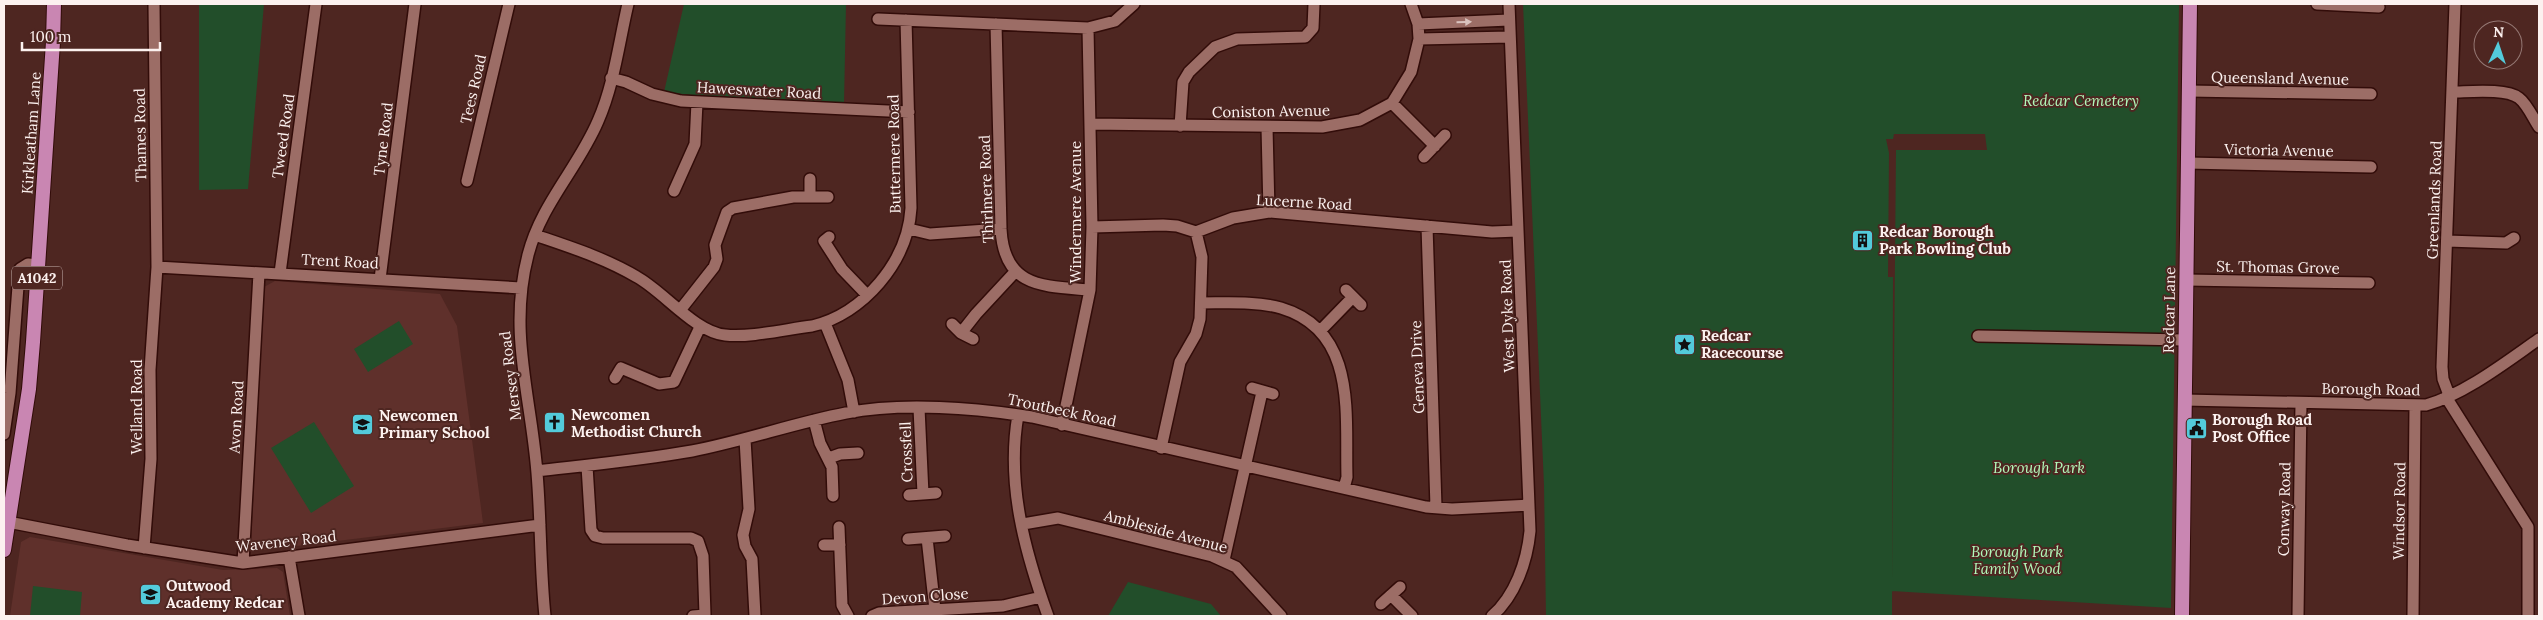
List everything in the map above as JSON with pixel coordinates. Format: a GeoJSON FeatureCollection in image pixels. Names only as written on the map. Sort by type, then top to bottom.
{"type":"FeatureCollection","features":[{"type":"Feature","properties":{"kind":"main road","name":"Kirkleatham Lane"},"geometry":{"type":"LineString","coordinates":[[4,550],[29,389],[54,4]]}},
{"type":"Feature","properties":{"kind":"main road","name":"Redcar Lane"},"geometry":{"type":"LineString","coordinates":[[2182,616],[2190,4]]}},
{"type":"Feature","properties":{"kind":"street","name":"Thames Road"},"geometry":{"type":"LineString","coordinates":[[154,4],[158,267]]}},
{"type":"Feature","properties":{"kind":"street","name":"Tweed Road"},"geometry":{"type":"LineString","coordinates":[[280,273],[316,4]]}},
{"type":"Feature","properties":{"kind":"street","name":"Tyne Road"},"geometry":{"type":"LineString","coordinates":[[380,279],[415,4]]}},
{"type":"Feature","properties":{"kind":"street","name":"Tees Road"},"geometry":{"type":"LineString","coordinates":[[467,181],[509,4]]}},
{"type":"Feature","properties":{"kind":"street","name":"Mersey Road"},"geometry":{"type":"LineString","coordinates":[[545,616],[537,471],[520,347],[521,288],[535,234],[552,197],[582,152],[598,121],[611,78],[628,4]]}},
{"type":"Feature","properties":{"kind":"street"},"geometry":{"type":"LineString","coordinates":[[878,19],[1088,28],[1114,20],[1134,4]]}},
{"type":"Feature","properties":{"kind":"street"},"geometry":{"type":"LineString","coordinates":[[1180,126],[1180,92],[1183,82],[1189,72],[1216,47],[1237,39],[1305,37],[1310,34],[1312,28],[1314,4]]}},
{"type":"Feature","properties":{"kind":"street"},"geometry":{"type":"LineString","coordinates":[[1411,4],[1418,24],[1419,39],[1411,72],[1392,103],[1435,146]]}},
{"type":"Feature","properties":{"kind":"street","name":"West Dyke Road"},"geometry":{"type":"LineString","coordinates":[[1492,616],[1510,593],[1525,559],[1530,532],[1508,4]]}},
{"type":"Feature","properties":{"kind":"street"},"geometry":{"type":"LineString","coordinates":[[2317,4],[2380,7]]}},
{"type":"Feature","properties":{"kind":"street","name":"Greenlands Road"},"geometry":{"type":"LineString","coordinates":[[2455,4],[2442,367],[2448,396],[2528,527],[2528,616]]}},
{"type":"Feature","properties":{"kind":"street","name":"Buttermere Road"},"geometry":{"type":"LineString","coordinates":[[535,234],[609,262],[638,277],[681,309],[700,327],[724,335],[737,335],[825,323],[852,309],[867,295],[889,269],[908,229],[911,208],[906,20]]}},
{"type":"Feature","properties":{"kind":"street"},"geometry":{"type":"LineString","coordinates":[[1418,24],[1509,20]]}},
{"type":"Feature","properties":{"kind":"street","name":"Thirlmere Road"},"geometry":{"type":"LineString","coordinates":[[996,24],[1001,230],[1004,254],[1008,264],[1016,272],[1038,285],[1090,290]]}},
{"type":"Feature","properties":{"kind":"street","name":"Windermere Avenue"},"geometry":{"type":"LineString","coordinates":[[1062,424],[1090,290],[1092,227],[1088,28]]}},
{"type":"Feature","properties":{"kind":"street"},"geometry":{"type":"LineString","coordinates":[[1419,39],[1510,37]]}},
{"type":"Feature","properties":{"kind":"street","name":"Haweswater Road"},"geometry":{"type":"LineString","coordinates":[[611,78],[626,82],[652,94],[697,102],[909,112]]}},
{"type":"Feature","properties":{"kind":"street","name":"Queensland Avenue"},"geometry":{"type":"LineString","coordinates":[[2189,92],[2371,94]]}},
{"type":"Feature","properties":{"kind":"street"},"geometry":{"type":"LineString","coordinates":[[2452,92],[2494,92],[2512,95],[2519,98],[2539,127]]}},
{"type":"Feature","properties":{"kind":"street"},"geometry":{"type":"LineString","coordinates":[[674,191],[695,144],[697,102]]}},
{"type":"Feature","properties":{"kind":"street","name":"Coniston Avenue"},"geometry":{"type":"LineString","coordinates":[[1090,124],[1322,127],[1347,124],[1360,120],[1392,103]]}},
{"type":"Feature","properties":{"kind":"street"},"geometry":{"type":"LineString","coordinates":[[1266,127],[1269,212]]}},
{"type":"Feature","properties":{"kind":"street"},"geometry":{"type":"LineString","coordinates":[[1424,157],[1445,135]]}},
{"type":"Feature","properties":{"kind":"street","name":"Victoria Avenue"},"geometry":{"type":"LineString","coordinates":[[2188,163],[2371,167]]}},
{"type":"Feature","properties":{"kind":"street"},"geometry":{"type":"LineString","coordinates":[[810,179],[810,196]]}},
{"type":"Feature","properties":{"kind":"street"},"geometry":{"type":"LineString","coordinates":[[681,309],[714,267],[717,259],[715,245],[727,212],[734,208],[793,197],[828,197]]}},
{"type":"Feature","properties":{"kind":"street","name":"Lucerne Road"},"geometry":{"type":"LineString","coordinates":[[1196,232],[1233,218],[1269,212],[1492,232],[1518,231]]}},
{"type":"Feature","properties":{"kind":"street"},"geometry":{"type":"LineString","coordinates":[[1092,227],[1163,225],[1177,226],[1196,232],[1202,257],[1201,303],[1196,334],[1180,362],[1161,448]]}},
{"type":"Feature","properties":{"kind":"street","name":"Geneva Drive"},"geometry":{"type":"LineString","coordinates":[[1427,226],[1436,507]]}},
{"type":"Feature","properties":{"kind":"street"},"geometry":{"type":"LineString","coordinates":[[908,229],[930,234],[1001,230]]}},
{"type":"Feature","properties":{"kind":"street"},"geometry":{"type":"LineString","coordinates":[[829,237],[824,241],[835,259],[867,295]]}},
{"type":"Feature","properties":{"kind":"street"},"geometry":{"type":"LineString","coordinates":[[2447,241],[2506,243],[2514,238]]}},
{"type":"Feature","properties":{"kind":"street"},"geometry":{"type":"LineString","coordinates":[[4,434],[10,393],[19,273],[20,269],[28,264],[38,265]]}},
{"type":"Feature","properties":{"kind":"street","name":"Trent Road"},"geometry":{"type":"LineString","coordinates":[[158,267],[521,288]]}},
{"type":"Feature","properties":{"kind":"street","name":"Welland Road"},"geometry":{"type":"LineString","coordinates":[[144,548],[151,459],[150,370],[158,267]]}},
{"type":"Feature","properties":{"kind":"street"},"geometry":{"type":"LineString","coordinates":[[961,333],[976,314],[1016,272]]}},
{"type":"Feature","properties":{"kind":"street","name":"Avon Road"},"geometry":{"type":"LineString","coordinates":[[243,563],[260,273]]}},
{"type":"Feature","properties":{"kind":"street","name":"St. Thomas Grove"},"geometry":{"type":"LineString","coordinates":[[2186,280],[2369,283]]}},
{"type":"Feature","properties":{"kind":"street"},"geometry":{"type":"LineString","coordinates":[[1320,331],[1353,297]]}},
{"type":"Feature","properties":{"kind":"street"},"geometry":{"type":"LineString","coordinates":[[1201,303],[1254,304],[1279,308],[1293,313],[1320,331],[1333,350],[1343,374],[1347,478],[1344,488]]}},
{"type":"Feature","properties":{"kind":"street"},"geometry":{"type":"LineString","coordinates":[[825,323],[848,380],[854,412]]}},
{"type":"Feature","properties":{"kind":"street"},"geometry":{"type":"LineString","coordinates":[[952,324],[961,333],[974,339]]}},
{"type":"Feature","properties":{"kind":"street"},"geometry":{"type":"LineString","coordinates":[[615,378],[621,368],[659,384],[674,382],[700,327]]}},
{"type":"Feature","properties":{"kind":"street"},"geometry":{"type":"LineString","coordinates":[[1978,336],[2185,340]]}},
{"type":"Feature","properties":{"kind":"street","name":"Borough Road"},"geometry":{"type":"LineString","coordinates":[[2184,400],[2426,405],[2448,396],[2539,339]]}},
{"type":"Feature","properties":{"kind":"street"},"geometry":{"type":"LineString","coordinates":[[1224,560],[1262,391]]}},
{"type":"Feature","properties":{"kind":"street","name":"Conway Road"},"geometry":{"type":"LineString","coordinates":[[2298,616],[2300,403]]}},
{"type":"Feature","properties":{"kind":"street","name":"Windsor Road"},"geometry":{"type":"LineString","coordinates":[[2413,616],[2415,406]]}},
{"type":"Feature","properties":{"kind":"street","name":"Troutbeck Road"},"geometry":{"type":"LineString","coordinates":[[537,471],[588,466],[692,451],[814,420],[854,412],[919,408],[983,410],[1062,424],[1161,448],[1436,507],[1529,505]]}},
{"type":"Feature","properties":{"kind":"street","name":"Crossfell"},"geometry":{"type":"LineString","coordinates":[[919,408],[922,494]]}},
{"type":"Feature","properties":{"kind":"street"},"geometry":{"type":"LineString","coordinates":[[1018,415],[1015,434],[1015,499],[1022,524],[1028,561],[1048,616]]}},
{"type":"Feature","properties":{"kind":"street"},"geometry":{"type":"LineString","coordinates":[[814,420],[820,444],[829,458],[832,467],[833,496]]}},
{"type":"Feature","properties":{"kind":"street"},"geometry":{"type":"LineString","coordinates":[[745,439],[749,509],[743,535],[745,546],[752,559],[755,616]]}},
{"type":"Feature","properties":{"kind":"street"},"geometry":{"type":"LineString","coordinates":[[829,458],[840,454],[858,453]]}},
{"type":"Feature","properties":{"kind":"street"},"geometry":{"type":"LineString","coordinates":[[588,466],[590,530],[595,536],[602,538],[691,538],[698,541],[702,556],[706,615],[693,616]]}},
{"type":"Feature","properties":{"kind":"street","name":"Crossfell"},"geometry":{"type":"LineString","coordinates":[[909,495],[936,494]]}},
{"type":"Feature","properties":{"kind":"street","name":"Ambleside Avenue"},"geometry":{"type":"LineString","coordinates":[[1022,524],[1058,518],[1224,560],[1243,574],[1281,616]]}},
{"type":"Feature","properties":{"kind":"street","name":"Waveney Road"},"geometry":{"type":"LineString","coordinates":[[8,522],[144,548],[243,563],[540,525]]}},
{"type":"Feature","properties":{"kind":"street"},"geometry":{"type":"LineString","coordinates":[[839,527],[842,605],[848,616]]}},
{"type":"Feature","properties":{"kind":"street"},"geometry":{"type":"LineString","coordinates":[[908,539],[945,536]]}},
{"type":"Feature","properties":{"kind":"street"},"geometry":{"type":"LineString","coordinates":[[927,538],[935,610]]}},
{"type":"Feature","properties":{"kind":"street"},"geometry":{"type":"LineString","coordinates":[[824,545],[840,545]]}},
{"type":"Feature","properties":{"kind":"street"},"geometry":{"type":"LineString","coordinates":[[289,557],[299,616]]}},
{"type":"Feature","properties":{"kind":"street"},"geometry":{"type":"LineString","coordinates":[[1381,604],[1400,587]]}},
{"type":"Feature","properties":{"kind":"street"},"geometry":{"type":"LineString","coordinates":[[1391,595],[1412,616]]}},
{"type":"Feature","properties":{"kind":"street","name":"Devon Close"},"geometry":{"type":"LineString","coordinates":[[872,616],[879,613],[935,610],[980,612],[1041,597]]}},
{"type":"Feature","properties":{"kind":"shaded area","name":"Newcomen Primary School"},"geometry":{"type":"Polygon","coordinates":[[[275,281],[440,294],[457,326],[483,523],[256,551],[251,543],[264,287],[275,281]]]}},
{"type":"Feature","properties":{"kind":"shaded area","name":"Outwood Academy Redcar"},"geometry":{"type":"Polygon","coordinates":[[[30,537],[223,570],[277,568],[283,572],[290,616],[10,616],[21,542],[30,537]]]}},
{"type":"Feature","properties":{"kind":"green space"},"geometry":{"type":"Polygon","coordinates":[[[199,4],[264,4],[248,189],[199,190],[199,4]]]}},
{"type":"Feature","properties":{"kind":"green space"},"geometry":{"type":"Polygon","coordinates":[[[684,4],[846,4],[844,103],[702,96],[664,92],[684,4]]]}},
{"type":"Feature","properties":{"kind":"green space"},"geometry":{"type":"Polygon","coordinates":[[[1523,4],[2179,4],[2171,608],[1892,591],[1892,616],[1546,616],[1544,485],[1523,4]],[[1894,134],[1893,139],[1886,139],[1889,153],[1888,277],[1893,277],[1892,579],[1896,150],[1987,150],[1985,134],[1894,134]]]}},
{"type":"Feature","properties":{"kind":"green space"},"geometry":{"type":"Polygon","coordinates":[[[399,321],[413,344],[368,372],[354,349],[399,321]]]}},
{"type":"Feature","properties":{"kind":"green space"},"geometry":{"type":"Polygon","coordinates":[[[314,422],[354,486],[311,513],[271,448],[314,422]]]}},
{"type":"Feature","properties":{"kind":"green space"},"geometry":{"type":"Polygon","coordinates":[[[1128,582],[1211,604],[1221,616],[1108,616],[1128,582]]]}},
{"type":"Feature","properties":{"kind":"green space"},"geometry":{"type":"Polygon","coordinates":[[[33,586],[82,592],[80,616],[30,616],[33,586]]]}},
{"type":"Feature","properties":{"kind":"place","name":"Redcar Borough Park Bowling Club"},"geometry":{"type":"Point","coordinates":[1863,240]}},
{"type":"Feature","properties":{"kind":"place","name":"Redcar Racecourse"},"geometry":{"type":"Point","coordinates":[1685,344]}},
{"type":"Feature","properties":{"kind":"place","name":"Newcomen Methodist Church"},"geometry":{"type":"Point","coordinates":[555,423]}},
{"type":"Feature","properties":{"kind":"place","name":"Newcomen Primary School"},"geometry":{"type":"Point","coordinates":[363,424]}},
{"type":"Feature","properties":{"kind":"place","name":"Borough Road Post Office"},"geometry":{"type":"Point","coordinates":[2196,428]}},
{"type":"Feature","properties":{"kind":"place","name":"Outwood Academy Redcar"},"geometry":{"type":"Point","coordinates":[150,594]}},
{"type":"Feature","properties":{"kind":"park label","name":"Redcar Cemetery"},"geometry":{"type":"Point","coordinates":[2081,100]}},
{"type":"Feature","properties":{"kind":"park label","name":"Borough Park"},"geometry":{"type":"Point","coordinates":[2039,467]}},
{"type":"Feature","properties":{"kind":"park label","name":"Borough Park Family Wood"},"geometry":{"type":"Point","coordinates":[2017,560]}}]}
